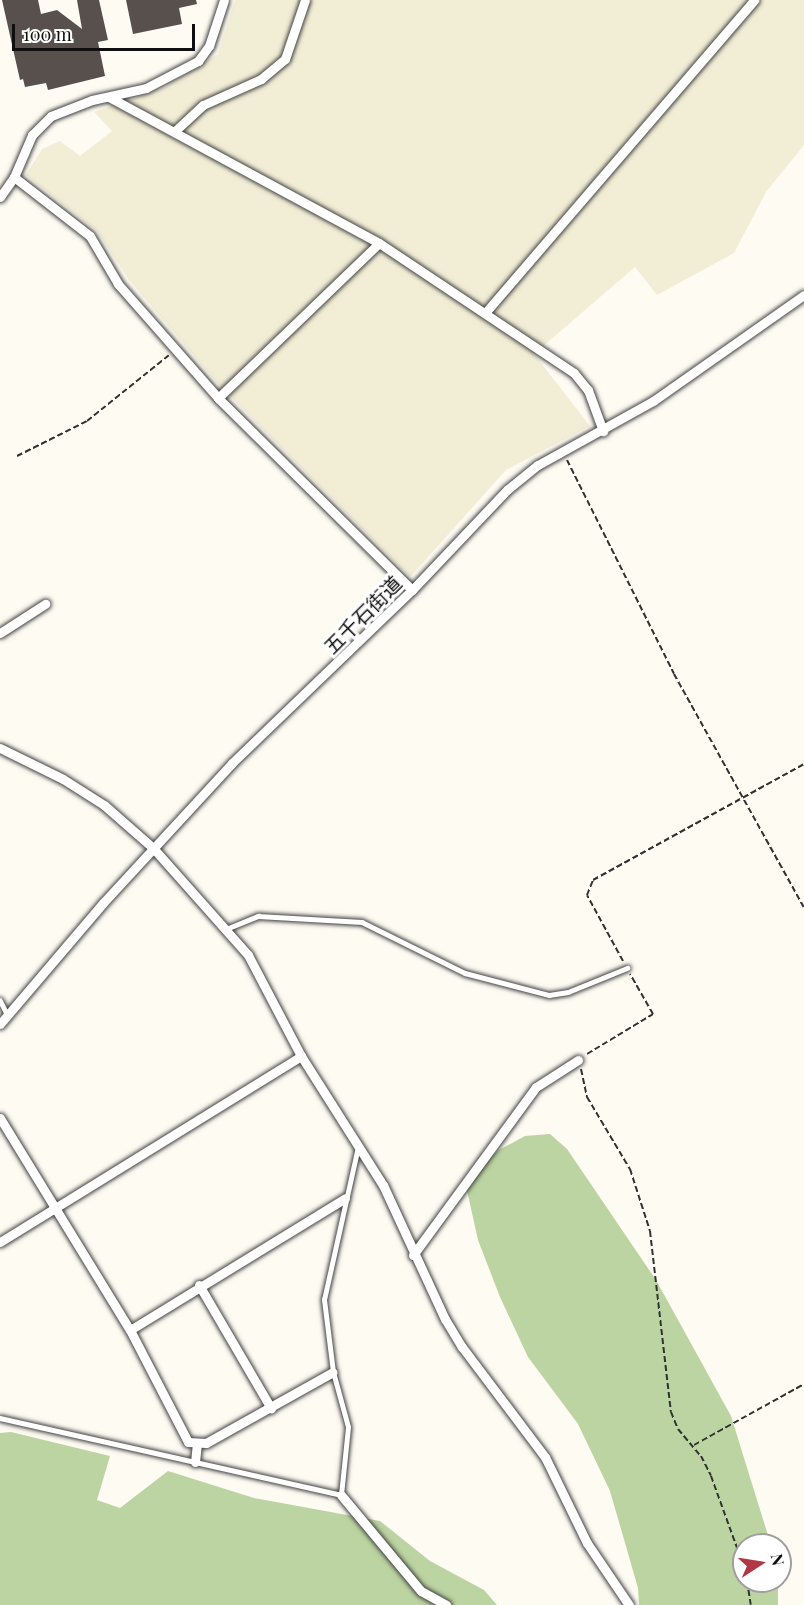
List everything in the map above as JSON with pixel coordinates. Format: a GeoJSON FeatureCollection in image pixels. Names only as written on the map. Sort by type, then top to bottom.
{"type":"FeatureCollection","features":[{"type":"Feature","properties":{"kind":"street"},"geometry":{"type":"LineString","coordinates":[[0,197],[14,177],[32,135],[51,116],[109,97],[146,88],[198,60],[209,46],[224,0]]}},
{"type":"Feature","properties":{"kind":"street"},"geometry":{"type":"LineString","coordinates":[[175,131],[203,105],[261,79],[285,59],[304,0]]}},
{"type":"Feature","properties":{"kind":"street"},"geometry":{"type":"LineString","coordinates":[[485,313],[754,0]]}},
{"type":"Feature","properties":{"kind":"street"},"geometry":{"type":"LineString","coordinates":[[109,97],[379,243],[574,373],[588,390],[603,431]]}},
{"type":"Feature","properties":{"kind":"street"},"geometry":{"type":"LineString","coordinates":[[14,177],[90,236],[118,284],[218,398],[412,590]]}},
{"type":"Feature","properties":{"kind":"street"},"geometry":{"type":"LineString","coordinates":[[218,398],[379,243]]}},
{"type":"Feature","properties":{"kind":"street","name":"五千石街道"},"geometry":{"type":"LineString","coordinates":[[0,1024],[9,1017],[103,903],[231,763],[412,590],[507,489],[562,451],[603,431],[702,368],[804,295]]}},
{"type":"Feature","properties":{"kind":"street"},"geometry":{"type":"LineString","coordinates":[[0,633],[45,604]]}},
{"type":"Feature","properties":{"kind":"street"},"geometry":{"type":"LineString","coordinates":[[0,748],[63,779],[96,800],[154,849],[248,955],[300,1056],[357,1150],[382,1185],[413,1255],[462,1347],[545,1457],[587,1543],[629,1605]]}},
{"type":"Feature","properties":{"kind":"street"},"geometry":{"type":"LineString","coordinates":[[0,1242],[300,1056]]}},
{"type":"Feature","properties":{"kind":"street"},"geometry":{"type":"LineString","coordinates":[[413,1255],[536,1087],[578,1060]]}},
{"type":"Feature","properties":{"kind":"street"},"geometry":{"type":"LineString","coordinates":[[0,1118],[130,1330],[188,1442],[206,1443],[333,1372]]}},
{"type":"Feature","properties":{"kind":"street"},"geometry":{"type":"LineString","coordinates":[[130,1330],[199,1285],[345,1198]]}},
{"type":"Feature","properties":{"kind":"street"},"geometry":{"type":"LineString","coordinates":[[199,1285],[271,1408]]}},
{"type":"Feature","properties":{"kind":"street"},"geometry":{"type":"LineString","coordinates":[[195,1462],[196,1443]]}},
{"type":"Feature","properties":{"kind":"street"},"geometry":{"type":"LineString","coordinates":[[341,1496],[421,1591],[446,1605]]}},
{"type":"Feature","properties":{"kind":"lane"},"geometry":{"type":"LineString","coordinates":[[226,928],[258,916],[363,922],[465,973],[549,995],[568,992],[627,968]]}},
{"type":"Feature","properties":{"kind":"lane"},"geometry":{"type":"LineString","coordinates":[[0,1000],[9,1017]]}},
{"type":"Feature","properties":{"kind":"lane"},"geometry":{"type":"LineString","coordinates":[[0,1418],[341,1496],[348,1427],[333,1372],[324,1300],[357,1150]]}},
{"type":"Feature","properties":{"kind":"path"},"geometry":{"type":"LineString","coordinates":[[17,456],[87,421],[176,350]]}},
{"type":"Feature","properties":{"kind":"path"},"geometry":{"type":"LineString","coordinates":[[562,451],[674,674],[804,908]]}},
{"type":"Feature","properties":{"kind":"path"},"geometry":{"type":"LineString","coordinates":[[732,1534],[711,1476],[693,1446],[678,1429],[666,1394],[650,1232],[630,1169],[587,1097],[578,1060],[653,1014],[587,895],[587,886],[804,764]]}},
{"type":"Feature","properties":{"kind":"path"},"geometry":{"type":"LineString","coordinates":[[693,1446],[804,1384]]}},
{"type":"Feature","properties":{"kind":"shaded area"},"geometry":{"type":"Polygon","coordinates":[[[235,0],[804,0],[804,145],[766,192],[734,253],[657,295],[635,267],[534,354],[590,426],[506,470],[410,577],[218,384],[129,280],[97,231],[26,175],[42,149],[60,141],[80,156],[112,131],[94,112],[164,88],[218,54],[235,0]]]}},
{"type":"Feature","properties":{"kind":"green space"},"geometry":{"type":"Polygon","coordinates":[[[550,1134],[567,1149],[656,1280],[731,1416],[767,1533],[732,1533],[732,1593],[778,1593],[778,1605],[639,1605],[638,1588],[610,1491],[578,1424],[528,1357],[500,1297],[478,1240],[466,1186],[479,1167],[499,1150],[525,1136],[550,1134]]]}},
{"type":"Feature","properties":{"kind":"green space"},"geometry":{"type":"Polygon","coordinates":[[[11,1432],[110,1456],[97,1500],[120,1508],[168,1471],[254,1498],[380,1521],[430,1561],[484,1590],[497,1605],[0,1605],[0,1433],[11,1432]]]}},
{"type":"Feature","properties":{"kind":"building"},"geometry":{"type":"Polygon","coordinates":[[[2,0],[38,0],[41,14],[57,10],[82,29],[77,0],[99,0],[108,40],[98,42],[105,76],[48,90],[46,83],[25,87],[23,79],[20,80],[2,0]]]}},
{"type":"Feature","properties":{"kind":"building"},"geometry":{"type":"Polygon","coordinates":[[[126,0],[196,0],[197,4],[179,8],[182,24],[133,34],[126,0]]]}}]}
